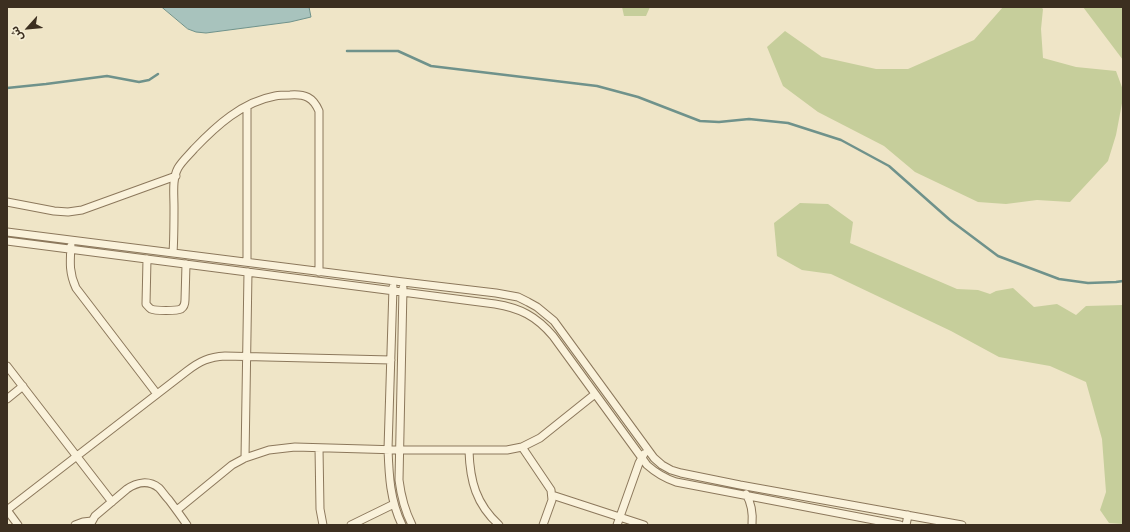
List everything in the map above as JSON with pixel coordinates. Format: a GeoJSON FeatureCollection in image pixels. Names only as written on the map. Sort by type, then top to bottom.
{"type":"FeatureCollection","features":[{"type":"Feature","properties":{"kind":"street"},"geometry":{"type":"LineString","coordinates":[[173,253],[174,184],[178,168],[182,162],[224,121],[247,106],[260,100],[275,96],[302,95],[313,100],[319,111],[319,272]]}},
{"type":"Feature","properties":{"kind":"street"},"geometry":{"type":"LineString","coordinates":[[247,106],[247,262]]}},
{"type":"Feature","properties":{"kind":"street"},"geometry":{"type":"LineString","coordinates":[[7,202],[54,211],[68,212],[82,210],[176,176]]}},
{"type":"Feature","properties":{"kind":"street"},"geometry":{"type":"LineString","coordinates":[[7,232],[518,297],[537,307],[554,321],[654,458],[670,470],[740,485],[962,525]]}},
{"type":"Feature","properties":{"kind":"street"},"geometry":{"type":"LineString","coordinates":[[71,240],[70,269],[76,288],[157,394]]}},
{"type":"Feature","properties":{"kind":"street"},"geometry":{"type":"LineString","coordinates":[[7,241],[506,305],[527,313],[545,327],[647,465],[656,473],[676,482],[900,525]]}},
{"type":"Feature","properties":{"kind":"street"},"geometry":{"type":"LineString","coordinates":[[147,259],[146,304],[149,308],[154,310],[176,310],[184,306],[186,264]]}},
{"type":"Feature","properties":{"kind":"street"},"geometry":{"type":"LineString","coordinates":[[245,458],[248,272]]}},
{"type":"Feature","properties":{"kind":"street"},"geometry":{"type":"LineString","coordinates":[[393,281],[388,449],[390,482],[394,505],[402,525]]}},
{"type":"Feature","properties":{"kind":"street"},"geometry":{"type":"LineString","coordinates":[[403,282],[399,450],[400,490],[405,510],[412,525]]}},
{"type":"Feature","properties":{"kind":"street"},"geometry":{"type":"LineString","coordinates":[[18,525],[7,510],[195,365],[205,360],[215,357],[247,357],[391,360]]}},
{"type":"Feature","properties":{"kind":"street"},"geometry":{"type":"LineString","coordinates":[[7,366],[112,502]]}},
{"type":"Feature","properties":{"kind":"street"},"geometry":{"type":"LineString","coordinates":[[7,394],[22,385]]}},
{"type":"Feature","properties":{"kind":"street"},"geometry":{"type":"LineString","coordinates":[[7,399],[22,385]]}},
{"type":"Feature","properties":{"kind":"street"},"geometry":{"type":"LineString","coordinates":[[177,510],[232,465],[245,458],[263,452],[282,448],[498,451],[514,449],[540,438],[595,394]]}},
{"type":"Feature","properties":{"kind":"street"},"geometry":{"type":"LineString","coordinates":[[522,446],[548,486],[552,495],[552,500],[543,525]]}},
{"type":"Feature","properties":{"kind":"street"},"geometry":{"type":"LineString","coordinates":[[319,448],[320,509],[323,525]]}},
{"type":"Feature","properties":{"kind":"street"},"geometry":{"type":"LineString","coordinates":[[469,450],[469,466],[476,494],[483,508],[499,525]]}},
{"type":"Feature","properties":{"kind":"street"},"geometry":{"type":"LineString","coordinates":[[617,525],[642,458],[648,450]]}},
{"type":"Feature","properties":{"kind":"street"},"geometry":{"type":"LineString","coordinates":[[75,525],[83,522],[91,523],[95,516],[133,485],[146,483],[153,484],[159,488],[187,525]]}},
{"type":"Feature","properties":{"kind":"street"},"geometry":{"type":"LineString","coordinates":[[740,485],[748,496],[752,510],[752,525]]}},
{"type":"Feature","properties":{"kind":"street"},"geometry":{"type":"LineString","coordinates":[[552,495],[644,525]]}},
{"type":"Feature","properties":{"kind":"street"},"geometry":{"type":"LineString","coordinates":[[351,525],[394,505]]}},
{"type":"Feature","properties":{"kind":"street"},"geometry":{"type":"LineString","coordinates":[[360,525],[394,505]]}},
{"type":"Feature","properties":{"kind":"street"},"geometry":{"type":"LineString","coordinates":[[906,525],[908,515]]}},
{"type":"Feature","properties":{"kind":"green space"},"geometry":{"type":"Polygon","coordinates":[[[622,7],[650,7],[646,16],[624,16],[622,7]]]}},
{"type":"Feature","properties":{"kind":"green space"},"geometry":{"type":"Polygon","coordinates":[[[1003,7],[1041,7],[1043,9],[1041,29],[1043,58],[1076,67],[1116,71],[1123,90],[1123,98],[1116,135],[1108,161],[1070,202],[1037,200],[1006,204],[978,202],[915,172],[884,146],[818,112],[783,86],[767,47],[785,31],[822,57],[876,69],[908,69],[974,40],[1003,7]]]}},
{"type":"Feature","properties":{"kind":"green space"},"geometry":{"type":"Polygon","coordinates":[[[1083,7],[1123,7],[1123,60],[1083,7]]]}},
{"type":"Feature","properties":{"kind":"green space"},"geometry":{"type":"Polygon","coordinates":[[[800,203],[828,204],[853,222],[850,243],[957,289],[978,290],[990,294],[996,291],[1013,288],[1034,307],[1057,304],[1076,315],[1086,306],[1123,305],[1123,524],[1109,523],[1100,510],[1106,492],[1102,439],[1086,382],[1050,366],[999,357],[951,331],[831,274],[802,270],[777,256],[774,223],[800,203]]]}},
{"type":"Feature","properties":{"kind":"water"},"geometry":{"type":"Polygon","coordinates":[[[162,7],[309,7],[311,17],[290,22],[206,33],[188,29],[162,7]]]}},
{"type":"Feature","properties":{"kind":"waterway"},"geometry":{"type":"LineString","coordinates":[[347,51],[398,51],[431,66],[597,86],[638,97],[700,121],[719,122],[749,119],[788,123],[841,140],[889,166],[950,220],[998,256],[1059,279],[1088,283],[1123,281]]}},
{"type":"Feature","properties":{"kind":"waterway"},"geometry":{"type":"LineString","coordinates":[[7,88],[107,76],[139,82],[149,80],[158,74]]}}]}
